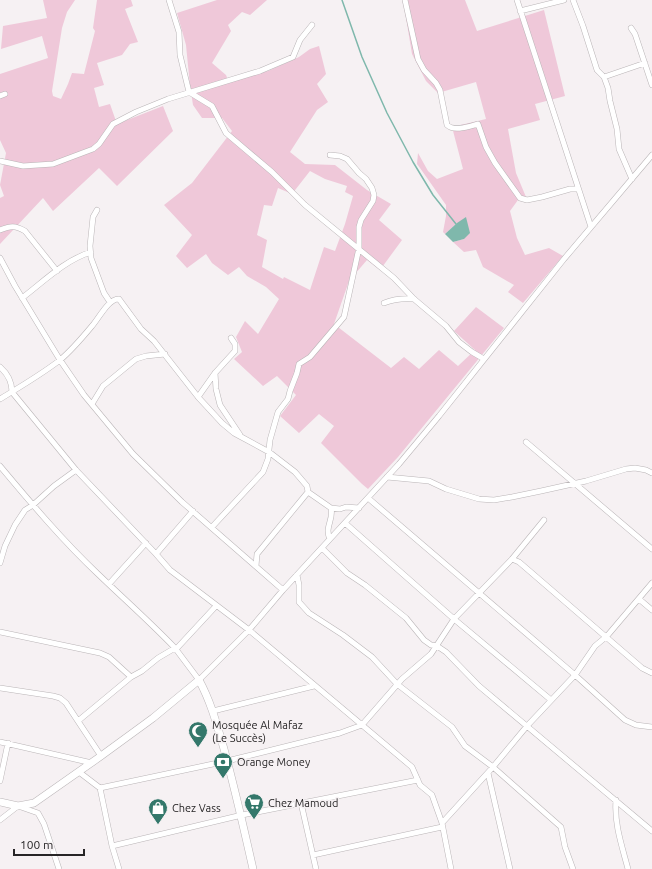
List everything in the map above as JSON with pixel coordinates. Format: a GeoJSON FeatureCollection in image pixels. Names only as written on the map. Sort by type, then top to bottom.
{"type":"FeatureCollection","features":[{"type":"Feature","properties":{"kind":"street"},"geometry":{"type":"LineString","coordinates":[[168,0],[180,32],[180,55],[189,92],[212,106],[226,133],[272,172],[305,205],[360,248],[394,278],[414,299],[446,326],[459,342],[484,359]]}},
{"type":"Feature","properties":{"kind":"street"},"geometry":{"type":"LineString","coordinates":[[405,0],[418,59],[424,70],[436,83],[440,90],[447,125],[450,128],[455,129],[478,124],[486,147],[495,163],[520,198],[528,200],[570,189],[578,189]]}},
{"type":"Feature","properties":{"kind":"street"},"geometry":{"type":"LineString","coordinates":[[516,0],[591,227]]}},
{"type":"Feature","properties":{"kind":"street"},"geometry":{"type":"LineString","coordinates":[[520,11],[564,0]]}},
{"type":"Feature","properties":{"kind":"street"},"geometry":{"type":"LineString","coordinates":[[573,0],[597,70],[604,77],[608,88],[617,130],[619,149],[632,179]]}},
{"type":"Feature","properties":{"kind":"street"},"geometry":{"type":"LineString","coordinates":[[0,161],[23,166],[53,164],[93,149],[99,144],[113,124],[136,112],[189,92],[260,71],[293,57],[300,40],[312,25]]}},
{"type":"Feature","properties":{"kind":"street"},"geometry":{"type":"LineString","coordinates":[[631,28],[635,34],[652,85]]}},
{"type":"Feature","properties":{"kind":"street"},"geometry":{"type":"LineString","coordinates":[[604,77],[645,63]]}},
{"type":"Feature","properties":{"kind":"street"},"geometry":{"type":"LineString","coordinates":[[212,527],[263,472],[268,458],[270,440],[278,412],[288,399],[299,364],[310,357],[344,317],[347,309],[348,298],[360,248],[361,220],[373,201],[374,195],[372,188],[347,159],[340,156],[330,155]]}},
{"type":"Feature","properties":{"kind":"street"},"geometry":{"type":"LineString","coordinates":[[0,820],[18,806],[34,803],[153,718],[199,680],[249,630],[297,574],[387,477],[439,416],[564,259],[652,155]]}},
{"type":"Feature","properties":{"kind":"street"},"geometry":{"type":"LineString","coordinates":[[97,210],[93,217],[91,252],[93,265],[98,274],[104,293],[110,302]]}},
{"type":"Feature","properties":{"kind":"street"},"geometry":{"type":"LineString","coordinates":[[0,230],[14,226],[25,231],[57,271]]}},
{"type":"Feature","properties":{"kind":"street"},"geometry":{"type":"LineString","coordinates":[[22,298],[80,255],[91,252]]}},
{"type":"Feature","properties":{"kind":"street"},"geometry":{"type":"LineString","coordinates":[[0,258],[22,298],[60,360],[92,404],[133,454],[153,475],[283,590]]}},
{"type":"Feature","properties":{"kind":"street"},"geometry":{"type":"LineString","coordinates":[[0,399],[60,360],[78,343],[98,320],[110,302],[117,299],[121,300],[141,329],[154,341],[198,397],[222,423],[269,452],[295,472],[307,486],[308,492],[331,508],[359,508]]}},
{"type":"Feature","properties":{"kind":"street"},"geometry":{"type":"LineString","coordinates":[[384,303],[392,299],[414,299]]}},
{"type":"Feature","properties":{"kind":"street"},"geometry":{"type":"LineString","coordinates":[[198,397],[215,373],[235,351],[235,344],[231,338]]}},
{"type":"Feature","properties":{"kind":"street"},"geometry":{"type":"LineString","coordinates":[[92,404],[103,386],[136,359],[146,356],[165,354]]}},
{"type":"Feature","properties":{"kind":"street"},"geometry":{"type":"LineString","coordinates":[[0,367],[11,381],[12,392],[76,470],[170,570],[249,630],[412,767],[420,785],[432,795],[442,825],[451,869]]}},
{"type":"Feature","properties":{"kind":"street"},"geometry":{"type":"LineString","coordinates":[[215,373],[216,389],[220,405],[241,436]]}},
{"type":"Feature","properties":{"kind":"street"},"geometry":{"type":"LineString","coordinates":[[526,442],[652,548]]}},
{"type":"Feature","properties":{"kind":"street"},"geometry":{"type":"LineString","coordinates":[[0,466],[33,505],[122,599],[150,622],[175,648],[199,680],[207,694],[213,711],[242,814],[252,869]]}},
{"type":"Feature","properties":{"kind":"street"},"geometry":{"type":"LineString","coordinates":[[387,477],[430,481],[446,489],[472,497],[494,500],[512,498],[626,469],[635,468],[652,473]]}},
{"type":"Feature","properties":{"kind":"street"},"geometry":{"type":"LineString","coordinates":[[0,563],[5,546],[15,525],[25,510],[76,470]]}},
{"type":"Feature","properties":{"kind":"street"},"geometry":{"type":"LineString","coordinates":[[256,566],[257,554],[308,492]]}},
{"type":"Feature","properties":{"kind":"street"},"geometry":{"type":"LineString","coordinates":[[368,498],[575,674],[626,720],[636,725],[652,727]]}},
{"type":"Feature","properties":{"kind":"street"},"geometry":{"type":"LineString","coordinates":[[330,540],[327,534],[332,514],[331,508]]}},
{"type":"Feature","properties":{"kind":"street"},"geometry":{"type":"LineString","coordinates":[[156,554],[193,511]]}},
{"type":"Feature","properties":{"kind":"street"},"geometry":{"type":"LineString","coordinates":[[100,788],[227,761],[340,733],[362,725],[397,684],[431,654],[454,619],[512,559],[544,520]]}},
{"type":"Feature","properties":{"kind":"street"},"geometry":{"type":"LineString","coordinates":[[345,522],[454,619],[551,700]]}},
{"type":"Feature","properties":{"kind":"street"},"geometry":{"type":"LineString","coordinates":[[109,584],[146,543]]}},
{"type":"Feature","properties":{"kind":"street"},"geometry":{"type":"LineString","coordinates":[[322,548],[347,573],[365,584],[406,618],[424,640],[446,652],[479,686],[652,831]]}},
{"type":"Feature","properties":{"kind":"street"},"geometry":{"type":"LineString","coordinates":[[512,559],[519,562],[607,636],[642,668],[652,673]]}},
{"type":"Feature","properties":{"kind":"street"},"geometry":{"type":"LineString","coordinates":[[297,574],[299,585],[299,602],[309,613],[343,635],[372,657],[397,684],[452,727],[465,746],[493,768],[561,827],[565,847],[573,869]]}},
{"type":"Feature","properties":{"kind":"street"},"geometry":{"type":"LineString","coordinates":[[313,855],[442,825],[493,768],[526,726],[575,674],[595,646],[607,636],[652,583]]}},
{"type":"Feature","properties":{"kind":"street"},"geometry":{"type":"LineString","coordinates":[[639,599],[652,610]]}},
{"type":"Feature","properties":{"kind":"street"},"geometry":{"type":"LineString","coordinates":[[78,721],[131,677],[142,671],[158,658],[178,647],[216,606]]}},
{"type":"Feature","properties":{"kind":"street"},"geometry":{"type":"LineString","coordinates":[[0,632],[100,652],[131,677]]}},
{"type":"Feature","properties":{"kind":"street"},"geometry":{"type":"LineString","coordinates":[[213,711],[314,686]]}},
{"type":"Feature","properties":{"kind":"street"},"geometry":{"type":"LineString","coordinates":[[0,688],[60,698],[66,703],[101,756]]}},
{"type":"Feature","properties":{"kind":"street"},"geometry":{"type":"LineString","coordinates":[[0,742],[92,763]]}},
{"type":"Feature","properties":{"kind":"street"},"geometry":{"type":"LineString","coordinates":[[0,781],[8,743]]}},
{"type":"Feature","properties":{"kind":"street"},"geometry":{"type":"LineString","coordinates":[[79,772],[100,788],[112,846],[119,869]]}},
{"type":"Feature","properties":{"kind":"street"},"geometry":{"type":"LineString","coordinates":[[488,772],[510,869]]}},
{"type":"Feature","properties":{"kind":"street"},"geometry":{"type":"LineString","coordinates":[[112,846],[242,814],[418,780]]}},
{"type":"Feature","properties":{"kind":"street"},"geometry":{"type":"LineString","coordinates":[[616,800],[615,814],[628,869]]}},
{"type":"Feature","properties":{"kind":"street"},"geometry":{"type":"LineString","coordinates":[[0,802],[38,813],[44,824],[59,869]]}},
{"type":"Feature","properties":{"kind":"street"},"geometry":{"type":"LineString","coordinates":[[301,803],[316,869]]}},
{"type":"Feature","properties":{"kind":"shaded area"},"geometry":{"type":"Polygon","coordinates":[[[43,0],[75,0],[67,12],[62,28],[52,91],[53,96],[61,99],[72,73],[84,74],[95,31],[93,28],[97,0],[131,0],[133,6],[125,9],[138,42],[130,44],[122,55],[97,63],[104,85],[94,88],[99,107],[110,104],[117,124],[163,106],[173,131],[117,186],[99,168],[53,211],[43,198],[0,244],[0,198],[4,196],[0,185],[6,153],[0,140],[0,74],[48,58],[42,36],[1,49],[3,26],[47,18],[43,0]]]}},
{"type":"Feature","properties":{"kind":"shaded area"},"geometry":{"type":"Polygon","coordinates":[[[217,0],[267,0],[250,15],[242,12],[228,25],[231,31],[212,63],[226,75],[228,80],[268,71],[299,57],[310,49],[319,46],[326,74],[317,84],[328,102],[317,110],[290,152],[305,164],[335,165],[367,190],[391,204],[379,220],[402,240],[380,270],[367,260],[349,281],[334,324],[391,368],[404,357],[419,369],[439,350],[458,366],[475,350],[454,331],[476,307],[504,328],[398,457],[368,489],[321,443],[334,426],[319,414],[299,433],[280,416],[296,395],[277,376],[263,386],[234,359],[242,352],[236,337],[245,321],[258,334],[279,299],[266,287],[247,276],[239,267],[228,275],[212,263],[206,254],[187,268],[176,256],[192,235],[164,205],[192,183],[232,131],[222,118],[202,118],[193,105],[186,45],[177,13],[217,0]],[[310,171],[292,194],[278,188],[272,206],[264,205],[257,235],[267,240],[262,267],[283,279],[284,277],[310,290],[324,247],[335,251],[353,196],[345,192],[347,186],[325,179],[310,171]]]}},
{"type":"Feature","properties":{"kind":"shaded area"},"geometry":{"type":"Polygon","coordinates":[[[403,0],[465,0],[477,31],[544,10],[565,96],[535,104],[540,120],[508,129],[516,173],[526,197],[518,200],[510,211],[517,238],[525,255],[549,248],[563,256],[523,303],[508,292],[514,285],[483,267],[476,250],[464,252],[453,242],[464,239],[457,223],[445,234],[443,232],[446,216],[446,205],[417,164],[418,153],[428,171],[437,179],[463,169],[452,127],[486,119],[476,82],[438,93],[426,81],[412,54],[403,0]]]}},
{"type":"Feature","properties":{"kind":"shaded area"},"geometry":{"type":"Polygon","coordinates":[[[466,217],[470,233],[464,239],[453,242],[445,234],[466,217]]]}},
{"type":"Feature","properties":{"kind":"waterway"},"geometry":{"type":"LineString","coordinates":[[342,0],[362,57],[387,113],[413,162],[433,195],[456,224]]}},
{"type":"Feature","properties":{"kind":"place","name":"Mosquée Al Mafaz (Le Succès)"},"geometry":{"type":"Point","coordinates":[198,748]}},
{"type":"Feature","properties":{"kind":"place","name":"Orange Money"},"geometry":{"type":"Point","coordinates":[223,779]}},
{"type":"Feature","properties":{"kind":"place","name":"Chez Mamoud"},"geometry":{"type":"Point","coordinates":[254,820]}},
{"type":"Feature","properties":{"kind":"place","name":"Chez Vass"},"geometry":{"type":"Point","coordinates":[158,825]}}]}
